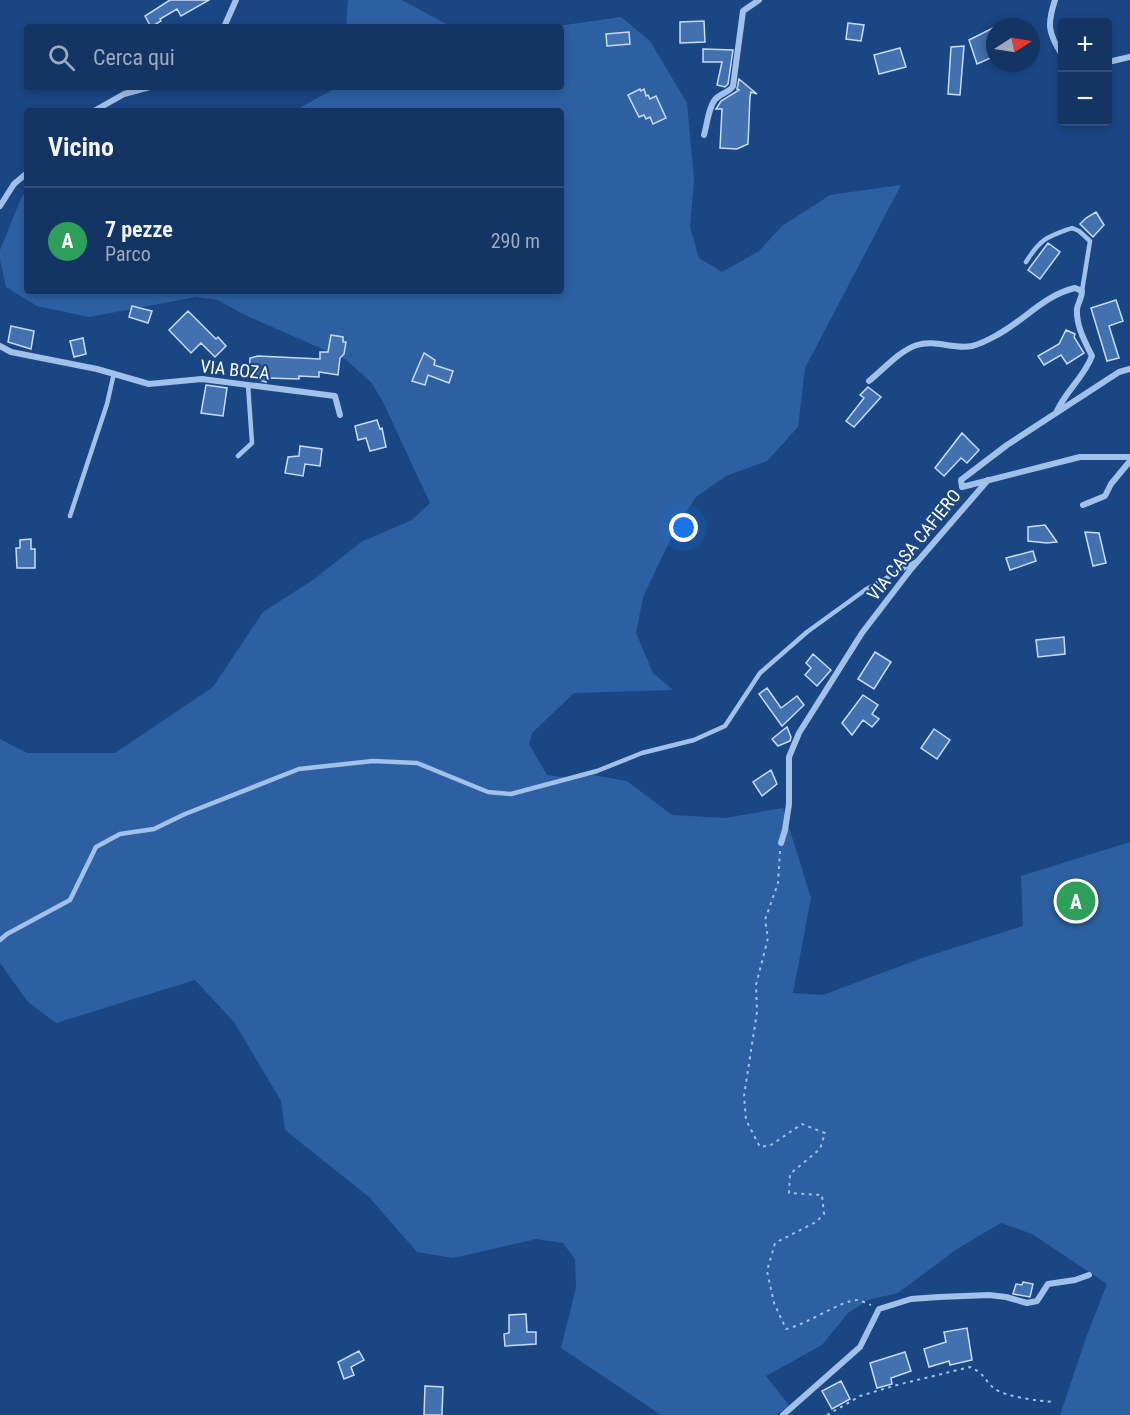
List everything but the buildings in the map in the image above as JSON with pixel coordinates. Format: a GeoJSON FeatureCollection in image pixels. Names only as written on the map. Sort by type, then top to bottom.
{"type":"FeatureCollection","features":[{"type":"Feature","properties":{"kind":"street"},"geometry":{"type":"LineString","coordinates":[[225,24],[236,0]]}},
{"type":"Feature","properties":{"kind":"street"},"geometry":{"type":"LineString","coordinates":[[704,135],[713,102],[730,92],[733,86],[743,11],[759,0]]}},
{"type":"Feature","properties":{"kind":"street"},"geometry":{"type":"LineString","coordinates":[[1055,0],[1048,22],[1058,49]]}},
{"type":"Feature","properties":{"kind":"street"},"geometry":{"type":"LineString","coordinates":[[1112,61],[1130,57]]}},
{"type":"Feature","properties":{"kind":"street"},"geometry":{"type":"LineString","coordinates":[[99,108],[124,94],[139,90]]}},
{"type":"Feature","properties":{"kind":"street"},"geometry":{"type":"LineString","coordinates":[[0,206],[14,184],[24,176]]}},
{"type":"Feature","properties":{"kind":"street"},"geometry":{"type":"LineString","coordinates":[[869,381],[903,352],[918,344],[934,343],[971,347],[999,335],[1034,308],[1064,291],[1075,288],[1082,291],[1077,314],[1082,337],[1092,356],[1088,368],[1066,394],[1057,413]]}},
{"type":"Feature","properties":{"kind":"street","name":"VIA BOZA"},"geometry":{"type":"LineString","coordinates":[[0,346],[11,352],[114,374],[149,384],[202,379],[335,396],[340,415]]}},
{"type":"Feature","properties":{"kind":"street","name":"VIA CASA CAFIERO"},"geometry":{"type":"LineString","coordinates":[[987,480],[962,486],[961,480],[1007,445],[1119,372],[1130,369]]}},
{"type":"Feature","properties":{"kind":"street"},"geometry":{"type":"LineString","coordinates":[[987,480],[1080,457],[1130,459]]}},
{"type":"Feature","properties":{"kind":"street"},"geometry":{"type":"LineString","coordinates":[[1083,505],[1106,496],[1111,484],[1130,459]]}},
{"type":"Feature","properties":{"kind":"street","name":"VIA CASA CAFIERO"},"geometry":{"type":"LineString","coordinates":[[781,843],[789,804],[789,758],[799,732],[862,633],[919,559],[987,480]]}},
{"type":"Feature","properties":{"kind":"street"},"geometry":{"type":"LineString","coordinates":[[783,1415],[860,1347],[879,1309],[911,1299],[939,1297],[990,1295],[1027,1303],[1037,1301],[1048,1284],[1075,1280],[1089,1275]]}},
{"type":"Feature","properties":{"kind":"lane"},"geometry":{"type":"LineString","coordinates":[[1026,262],[1038,243],[1051,235],[1072,228],[1079,231],[1090,241],[1082,291]]}},
{"type":"Feature","properties":{"kind":"lane"},"geometry":{"type":"LineString","coordinates":[[70,516],[107,404],[114,374]]}},
{"type":"Feature","properties":{"kind":"lane"},"geometry":{"type":"LineString","coordinates":[[238,456],[252,443],[248,385]]}},
{"type":"Feature","properties":{"kind":"lane"},"geometry":{"type":"LineString","coordinates":[[0,940],[70,900],[96,847],[120,834],[154,829],[185,814],[299,768],[373,761],[417,763],[488,792],[511,794],[597,771],[642,753],[694,740],[725,726],[760,673],[807,632],[865,590],[919,559]]}},
{"type":"Feature","properties":{"kind":"path"},"geometry":{"type":"LineString","coordinates":[[781,843],[778,883],[765,921],[768,938],[756,985],[757,1012],[744,1096],[746,1120],[760,1147],[771,1144],[802,1124],[825,1133],[820,1149],[790,1174],[789,1193],[822,1195],[824,1214],[816,1222],[774,1243],[767,1271],[774,1303],[786,1329],[799,1326],[858,1300],[879,1309]]}},
{"type":"Feature","properties":{"kind":"path"},"geometry":{"type":"LineString","coordinates":[[827,1415],[860,1396],[970,1367],[981,1372],[996,1390],[1032,1400],[1053,1402]]}},
{"type":"Feature","properties":{"kind":"shaded area"},"geometry":{"type":"Polygon","coordinates":[[[348,0],[402,0],[446,24],[346,24],[348,0]]]}},
{"type":"Feature","properties":{"kind":"shaded area"},"geometry":{"type":"Polygon","coordinates":[[[621,17],[650,41],[687,103],[694,180],[690,227],[699,258],[722,272],[759,251],[782,226],[830,195],[901,185],[805,368],[798,427],[767,461],[726,476],[696,497],[675,530],[643,597],[636,633],[653,673],[673,690],[574,693],[532,733],[529,744],[547,775],[569,778],[593,775],[627,781],[672,815],[725,818],[783,808],[811,898],[793,993],[823,995],[922,958],[1023,926],[1021,876],[1130,842],[1130,1415],[1060,1415],[1107,1284],[1032,1234],[1001,1223],[957,1249],[898,1293],[868,1300],[848,1313],[822,1345],[766,1376],[789,1405],[776,1415],[661,1415],[561,1348],[576,1288],[575,1259],[563,1243],[536,1239],[453,1258],[417,1252],[369,1197],[285,1130],[281,1101],[234,1022],[195,980],[56,1023],[28,1002],[0,963],[0,739],[27,753],[115,753],[213,687],[263,612],[313,580],[361,542],[412,520],[430,503],[383,402],[371,382],[345,359],[245,315],[218,300],[196,297],[89,317],[37,306],[6,287],[0,250],[22,196],[24,194],[24,294],[564,294],[564,108],[300,108],[332,90],[564,90],[564,25],[621,17]]]}},
{"type":"Feature","properties":{"kind":"place","name":"7 pezze"},"geometry":{"type":"Point","coordinates":[1076,901]}}]}
